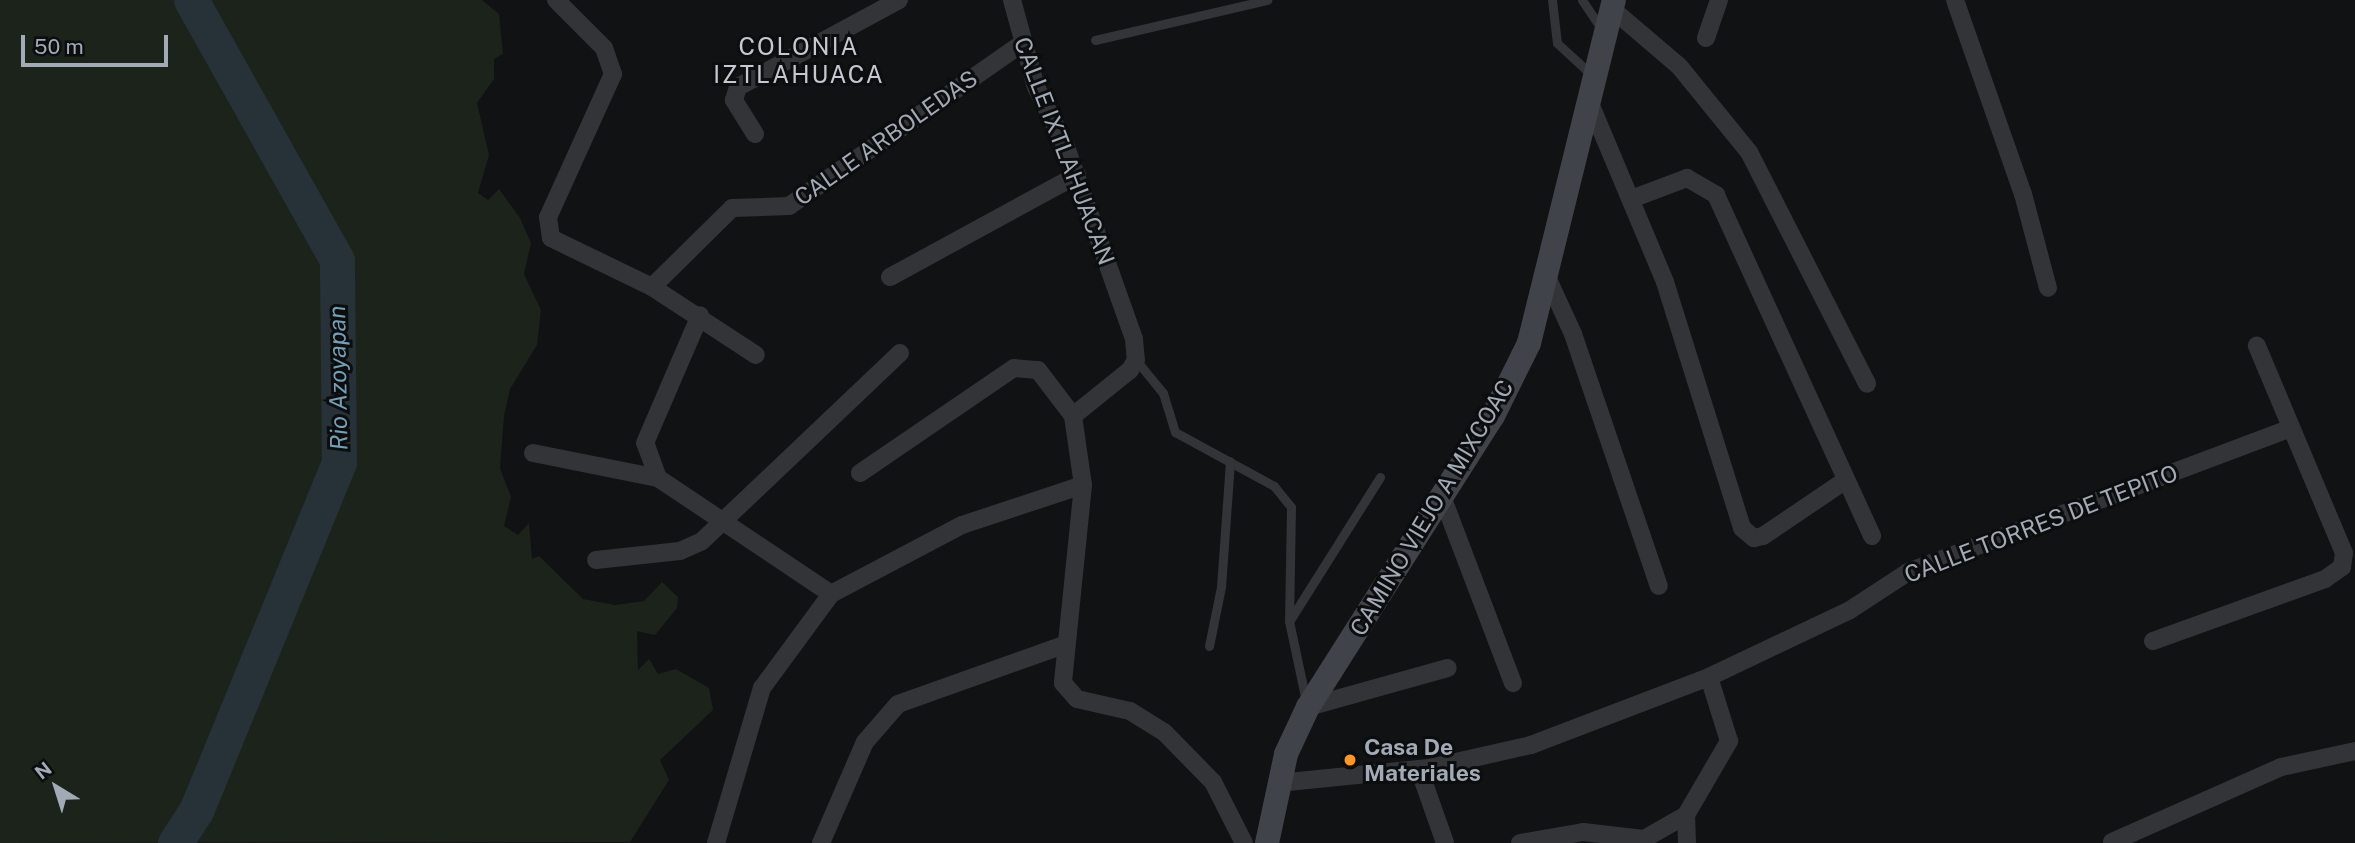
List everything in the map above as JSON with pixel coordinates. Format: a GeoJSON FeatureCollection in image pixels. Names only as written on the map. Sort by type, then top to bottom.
{"type":"FeatureCollection","features":[{"type":"Feature","properties":{"kind":"main road","name":"CAMINO VIEJO A MIXCOAC"},"geometry":{"type":"LineString","coordinates":[[1267,843],[1278,783],[1308,708],[1443,499],[1529,343],[1613,4]]}},
{"type":"Feature","properties":{"kind":"street"},"geometry":{"type":"LineString","coordinates":[[556,0],[604,48],[613,74],[547,230],[557,243],[652,287],[700,315],[756,355]]}},
{"type":"Feature","properties":{"kind":"street"},"geometry":{"type":"LineString","coordinates":[[755,134],[734,100],[737,87],[900,0]]}},
{"type":"Feature","properties":{"kind":"street","name":"CALLE IXTLAHUACAN"},"geometry":{"type":"LineString","coordinates":[[1012,0],[1021,44],[1077,176],[1136,360]]}},
{"type":"Feature","properties":{"kind":"street"},"geometry":{"type":"LineString","coordinates":[[1706,38],[1719,0]]}},
{"type":"Feature","properties":{"kind":"street"},"geometry":{"type":"LineString","coordinates":[[1955,0],[2023,194],[2048,288]]}},
{"type":"Feature","properties":{"kind":"street"},"geometry":{"type":"LineString","coordinates":[[1613,4],[1679,66],[1749,152],[1867,384]]}},
{"type":"Feature","properties":{"kind":"street","name":"CALLE ARBOLEDAS"},"geometry":{"type":"LineString","coordinates":[[652,287],[732,208],[789,206],[1021,44]]}},
{"type":"Feature","properties":{"kind":"street"},"geometry":{"type":"LineString","coordinates":[[1592,89],[1634,198],[1748,536],[1772,531],[1846,480]]}},
{"type":"Feature","properties":{"kind":"street"},"geometry":{"type":"LineString","coordinates":[[890,277],[1077,176]]}},
{"type":"Feature","properties":{"kind":"street"},"geometry":{"type":"LineString","coordinates":[[1634,198],[1687,178],[1716,195],[1872,536]]}},
{"type":"Feature","properties":{"kind":"street"},"geometry":{"type":"LineString","coordinates":[[1546,275],[1573,334],[1659,586]]}},
{"type":"Feature","properties":{"kind":"street"},"geometry":{"type":"LineString","coordinates":[[659,478],[645,443],[700,315]]}},
{"type":"Feature","properties":{"kind":"street"},"geometry":{"type":"LineString","coordinates":[[2153,641],[2325,579],[2342,567],[2344,553],[2257,346]]}},
{"type":"Feature","properties":{"kind":"street"},"geometry":{"type":"LineString","coordinates":[[596,560],[680,551],[720,522],[900,353]]}},
{"type":"Feature","properties":{"kind":"street"},"geometry":{"type":"LineString","coordinates":[[1073,416],[1136,360]]}},
{"type":"Feature","properties":{"kind":"street"},"geometry":{"type":"LineString","coordinates":[[860,473],[908,436],[1027,365],[1073,416],[1083,485],[1061,676],[1068,691],[1077,699],[1130,711],[1164,732],[1213,782],[1244,843]]}},
{"type":"Feature","properties":{"kind":"street","name":"CALLE TORRES DE TEPITO"},"geometry":{"type":"LineString","coordinates":[[1278,783],[1419,769],[1531,745],[1709,677],[1850,610],[1908,572],[2291,428]]}},
{"type":"Feature","properties":{"kind":"street"},"geometry":{"type":"LineString","coordinates":[[533,453],[659,478],[720,522],[831,594]]}},
{"type":"Feature","properties":{"kind":"street"},"geometry":{"type":"LineString","coordinates":[[716,843],[762,688],[831,594],[962,525],[1083,485]]}},
{"type":"Feature","properties":{"kind":"street"},"geometry":{"type":"LineString","coordinates":[[1443,499],[1513,683]]}},
{"type":"Feature","properties":{"kind":"street"},"geometry":{"type":"LineString","coordinates":[[821,843],[865,742],[898,704],[1065,645]]}},
{"type":"Feature","properties":{"kind":"street"},"geometry":{"type":"LineString","coordinates":[[1308,708],[1448,668]]}},
{"type":"Feature","properties":{"kind":"street"},"geometry":{"type":"LineString","coordinates":[[1520,843],[1583,832],[1644,839],[1686,815],[1729,741],[1709,677]]}},
{"type":"Feature","properties":{"kind":"street"},"geometry":{"type":"LineString","coordinates":[[2112,842],[2281,767],[2355,751]]}},
{"type":"Feature","properties":{"kind":"street"},"geometry":{"type":"LineString","coordinates":[[1419,769],[1445,843]]}},
{"type":"Feature","properties":{"kind":"street"},"geometry":{"type":"LineString","coordinates":[[1686,815],[1687,843]]}},
{"type":"Feature","properties":{"kind":"lane"},"geometry":{"type":"LineString","coordinates":[[1095,40],[1266,0]]}},
{"type":"Feature","properties":{"kind":"lane"},"geometry":{"type":"LineString","coordinates":[[1552,0],[1557,43],[1581,71],[1592,89]]}},
{"type":"Feature","properties":{"kind":"lane"},"geometry":{"type":"LineString","coordinates":[[1582,0],[1606,35]]}},
{"type":"Feature","properties":{"kind":"lane"},"geometry":{"type":"LineString","coordinates":[[1136,360],[1163,393],[1175,432],[1274,486],[1292,507],[1289,621],[1308,708]]}},
{"type":"Feature","properties":{"kind":"lane"},"geometry":{"type":"LineString","coordinates":[[1209,646],[1221,587],[1230,461]]}},
{"type":"Feature","properties":{"kind":"lane"},"geometry":{"type":"LineString","coordinates":[[1289,621],[1380,477]]}},
{"type":"Feature","properties":{"kind":"shaded area"},"geometry":{"type":"Polygon","coordinates":[[[0,0],[482,0],[499,14],[503,54],[494,59],[494,79],[477,103],[489,155],[478,193],[488,200],[499,189],[520,218],[531,243],[524,274],[541,310],[537,345],[510,389],[504,416],[500,468],[511,497],[504,526],[518,535],[529,523],[532,559],[539,556],[583,599],[615,605],[644,601],[662,582],[678,597],[677,608],[655,635],[637,631],[638,670],[649,659],[658,674],[676,669],[709,688],[713,710],[660,760],[669,780],[630,842],[0,843],[0,0]]]}},
{"type":"Feature","properties":{"kind":"waterway","name":"Rio Azoyapan"},"geometry":{"type":"LineString","coordinates":[[175,843],[196,811],[339,462],[337,260],[191,0]]}},
{"type":"Feature","properties":{"kind":"place","name":"Casa De Materiales"},"geometry":{"type":"Point","coordinates":[1350,760]}},
{"type":"Feature","properties":{"kind":"district","name":"COLONIA IZTLAHUACA"},"geometry":{"type":"Point","coordinates":[799,61]}}]}
